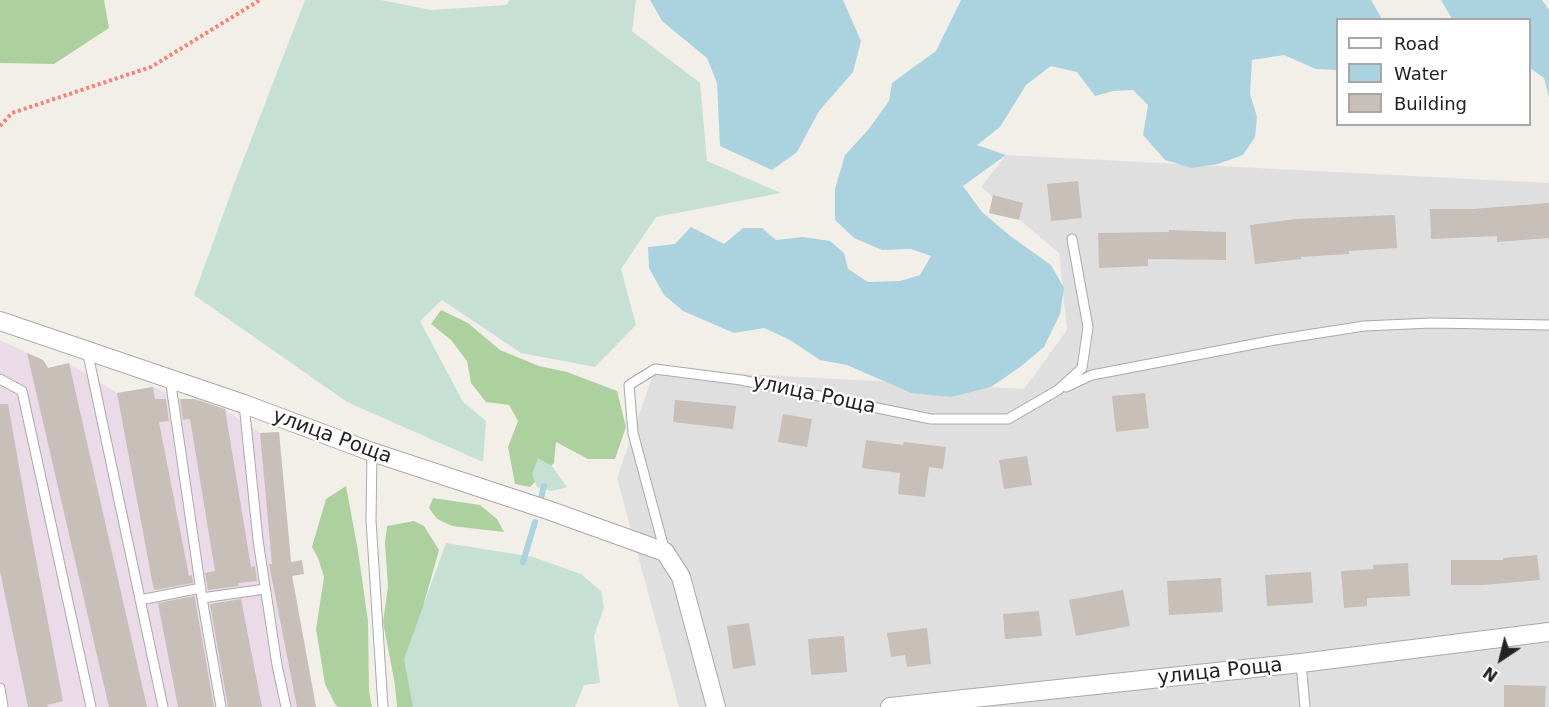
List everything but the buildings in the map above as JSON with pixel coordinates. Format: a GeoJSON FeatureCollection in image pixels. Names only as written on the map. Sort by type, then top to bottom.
{"type":"FeatureCollection","features":[{"type":"Feature","properties":{"kind":"street","name":"улица Роща"},"geometry":{"type":"LineString","coordinates":[[0,321],[170,378],[372,452],[548,510],[665,552],[681,577],[716,707]]}},
{"type":"Feature","properties":{"kind":"street","name":"улица Роща"},"geometry":{"type":"LineString","coordinates":[[890,707],[1302,663],[1549,632]]}},
{"type":"Feature","properties":{"kind":"lane","name":"улица Роща"},"geometry":{"type":"LineString","coordinates":[[1058,390],[1082,368],[1088,327],[1072,239]]}},
{"type":"Feature","properties":{"kind":"lane","name":"улица Роща"},"geometry":{"type":"LineString","coordinates":[[665,552],[633,433],[629,385],[655,369],[741,380],[931,419],[1008,419],[1058,390],[1092,375],[1275,340],[1364,326],[1431,323],[1549,324]]}},
{"type":"Feature","properties":{"kind":"lane"},"geometry":{"type":"LineString","coordinates":[[87,350],[163,707]]}},
{"type":"Feature","properties":{"kind":"lane"},"geometry":{"type":"LineString","coordinates":[[170,378],[201,593],[221,707]]}},
{"type":"Feature","properties":{"kind":"lane"},"geometry":{"type":"LineString","coordinates":[[0,379],[22,391],[91,707]]}},
{"type":"Feature","properties":{"kind":"lane"},"geometry":{"type":"LineString","coordinates":[[244,404],[258,540],[277,665],[286,707]]}},
{"type":"Feature","properties":{"kind":"lane"},"geometry":{"type":"LineString","coordinates":[[372,452],[371,520],[383,707]]}},
{"type":"Feature","properties":{"kind":"lane"},"geometry":{"type":"LineString","coordinates":[[140,600],[265,589]]}},
{"type":"Feature","properties":{"kind":"lane"},"geometry":{"type":"LineString","coordinates":[[1302,663],[1305,707]]}},
{"type":"Feature","properties":{"kind":"lane"},"geometry":{"type":"LineString","coordinates":[[0,688],[3,707]]}},
{"type":"Feature","properties":{"kind":"path"},"geometry":{"type":"LineString","coordinates":[[0,126],[12,113],[151,67],[260,0]]}},
{"type":"Feature","properties":{"kind":"shaded area"},"geometry":{"type":"Polygon","coordinates":[[[1006,155],[1549,183],[1549,707],[679,707],[617,478],[655,369],[1024,389],[1067,330],[1059,253],[981,187],[1006,155]]]}},
{"type":"Feature","properties":{"kind":"shaded area"},"geometry":{"type":"Polygon","coordinates":[[[0,340],[43,360],[48,368],[69,363],[117,393],[153,387],[181,399],[199,399],[224,409],[260,433],[279,432],[293,580],[316,707],[0,707],[0,340]]]}},
{"type":"Feature","properties":{"kind":"green space"},"geometry":{"type":"Polygon","coordinates":[[[0,0],[104,0],[109,28],[54,64],[0,63],[0,0]]]}},
{"type":"Feature","properties":{"kind":"green space"},"geometry":{"type":"Polygon","coordinates":[[[305,0],[381,0],[431,10],[506,5],[510,0],[636,0],[632,31],[700,83],[707,161],[781,193],[656,217],[621,269],[636,325],[595,367],[521,353],[442,300],[420,321],[463,402],[486,421],[483,462],[347,402],[194,295],[305,0]]]}},
{"type":"Feature","properties":{"kind":"green space"},"geometry":{"type":"Polygon","coordinates":[[[441,310],[468,323],[500,350],[539,366],[567,372],[617,391],[626,427],[615,459],[588,459],[556,442],[554,463],[530,487],[515,484],[508,447],[518,421],[509,405],[486,402],[471,383],[467,361],[451,340],[431,324],[441,310]]]}},
{"type":"Feature","properties":{"kind":"green space"},"geometry":{"type":"Polygon","coordinates":[[[538,458],[552,466],[567,487],[552,491],[537,487],[532,474],[538,458]]]}},
{"type":"Feature","properties":{"kind":"green space"},"geometry":{"type":"Polygon","coordinates":[[[346,486],[368,621],[369,691],[372,707],[338,707],[335,704],[325,684],[316,629],[324,577],[312,547],[326,499],[346,486]]]}},
{"type":"Feature","properties":{"kind":"green space"},"geometry":{"type":"Polygon","coordinates":[[[433,498],[480,505],[497,519],[504,532],[452,526],[437,519],[429,508],[433,498]]]}},
{"type":"Feature","properties":{"kind":"green space"},"geometry":{"type":"Polygon","coordinates":[[[414,521],[424,526],[439,550],[424,603],[422,707],[397,707],[383,622],[388,587],[385,543],[387,526],[414,521]]]}},
{"type":"Feature","properties":{"kind":"green space"},"geometry":{"type":"Polygon","coordinates":[[[446,543],[533,557],[581,574],[601,591],[604,607],[594,636],[600,683],[584,685],[575,707],[413,707],[404,659],[446,543]]]}},
{"type":"Feature","properties":{"kind":"water"},"geometry":{"type":"Polygon","coordinates":[[[650,0],[843,0],[861,41],[853,72],[819,111],[797,152],[772,170],[720,146],[717,83],[707,58],[662,21],[650,0]]]}},
{"type":"Feature","properties":{"kind":"water"},"geometry":{"type":"Polygon","coordinates":[[[961,0],[1371,0],[1381,18],[1336,18],[1336,70],[1316,69],[1284,55],[1252,60],[1250,94],[1257,117],[1255,137],[1243,155],[1218,164],[1192,168],[1165,160],[1143,135],[1148,105],[1133,90],[1113,91],[1095,96],[1077,72],[1051,66],[1026,85],[1000,127],[977,145],[1006,155],[963,186],[982,212],[1051,265],[1064,288],[1060,314],[1044,347],[991,387],[951,397],[911,393],[847,365],[820,360],[790,340],[764,328],[734,333],[683,311],[664,295],[649,268],[648,247],[675,244],[691,227],[724,244],[743,228],[762,228],[776,240],[803,237],[830,241],[844,253],[848,269],[868,282],[900,281],[920,275],[931,256],[911,249],[882,250],[854,238],[835,220],[835,189],[845,155],[868,130],[889,101],[892,83],[936,51],[961,0]]]}},
{"type":"Feature","properties":{"kind":"water"},"geometry":{"type":"Polygon","coordinates":[[[1441,0],[1542,0],[1549,10],[1549,97],[1544,78],[1531,69],[1531,18],[1451,18],[1441,0]]]}},
{"type":"Feature","properties":{"kind":"waterway"},"geometry":{"type":"LineString","coordinates":[[541,498],[544,486]]}},
{"type":"Feature","properties":{"kind":"waterway"},"geometry":{"type":"LineString","coordinates":[[523,562],[535,522]]}}]}
